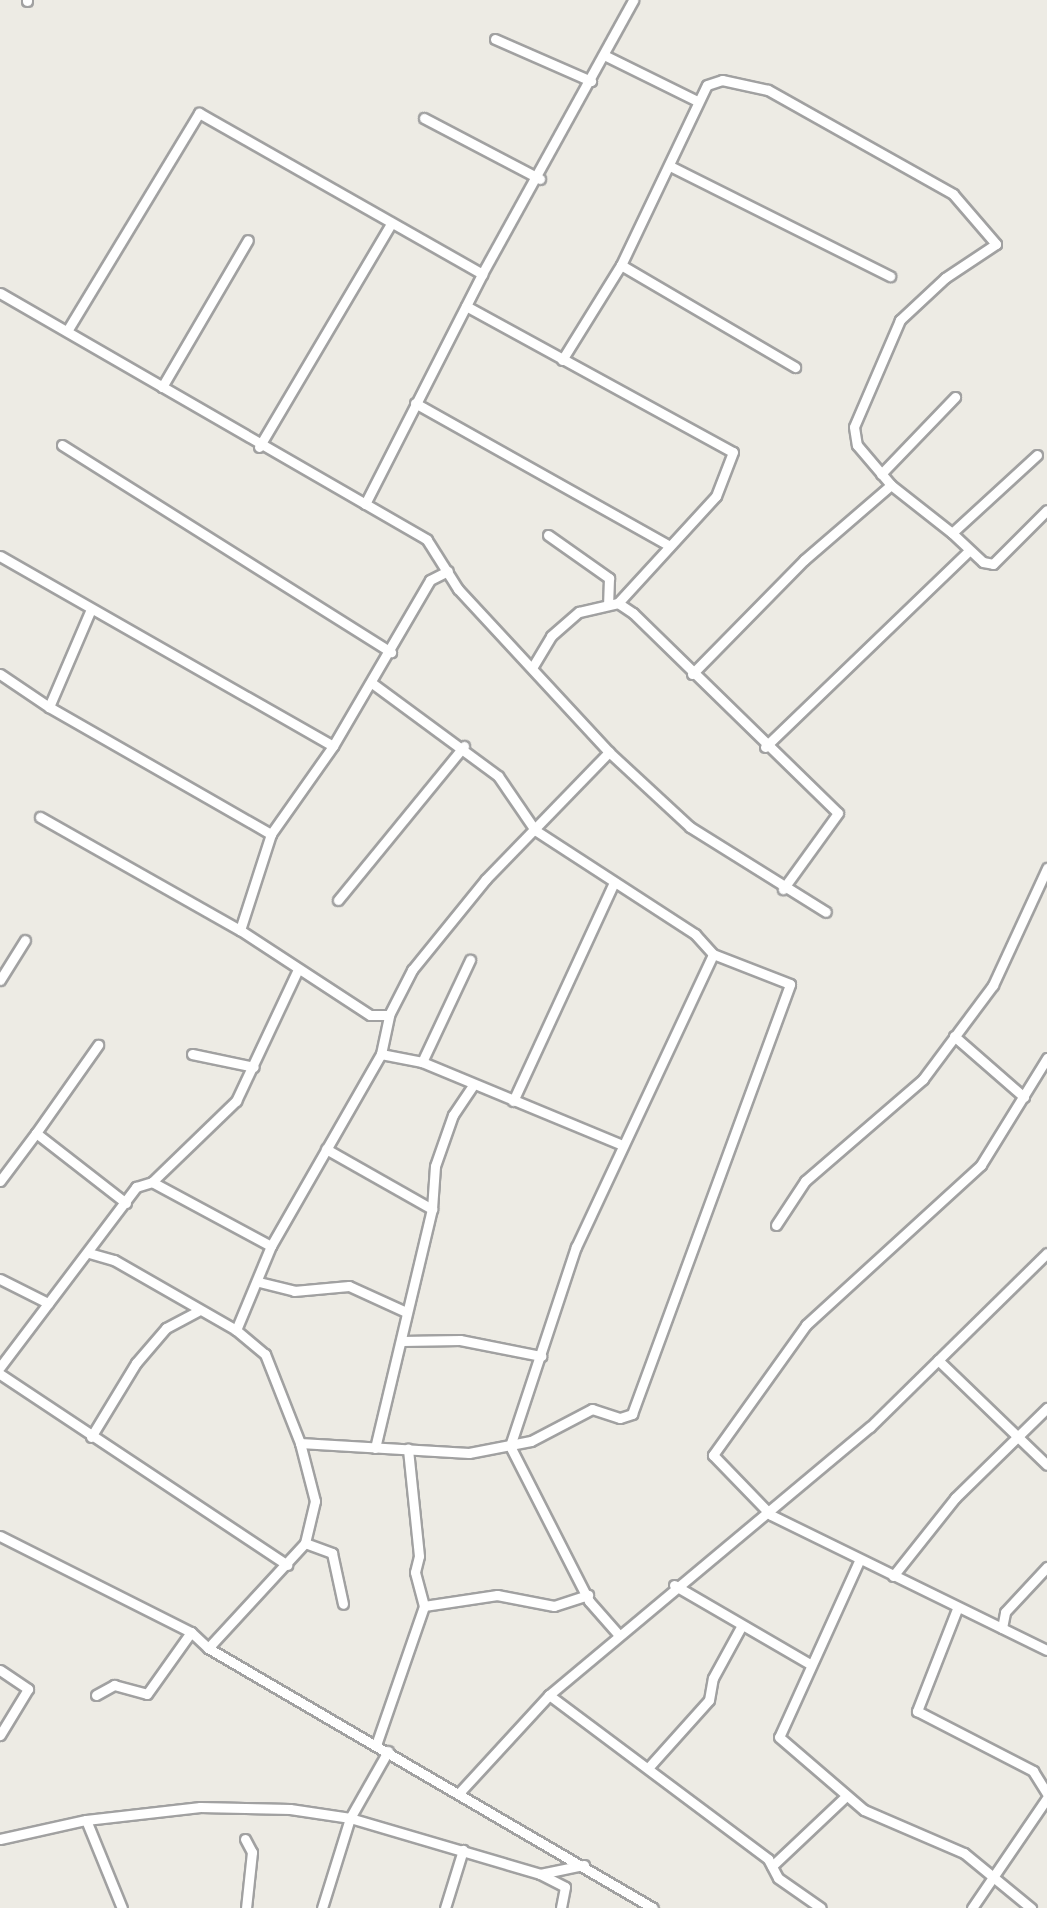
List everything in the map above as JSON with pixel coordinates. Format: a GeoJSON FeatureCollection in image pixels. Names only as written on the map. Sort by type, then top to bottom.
{"type":"FeatureCollection","features":[{"type":"Feature","properties":{"kind":"street"},"geometry":{"type":"LineString","coordinates":[[365,504],[482,274],[540,179],[633,0]]}},
{"type":"Feature","properties":{"kind":"street"},"geometry":{"type":"LineString","coordinates":[[495,39],[591,81]]}},
{"type":"Feature","properties":{"kind":"street"},"geometry":{"type":"LineString","coordinates":[[604,55],[697,101]]}},
{"type":"Feature","properties":{"kind":"street"},"geometry":{"type":"LineString","coordinates":[[562,360],[621,265],[672,167],[697,101],[707,85],[722,80],[768,90],[953,194],[996,244],[945,278],[888,337],[854,427],[857,445],[891,485],[952,533],[969,551],[993,564],[1047,510]]}},
{"type":"Feature","properties":{"kind":"street"},"geometry":{"type":"LineString","coordinates":[[67,331],[199,113],[482,274]]}},
{"type":"Feature","properties":{"kind":"street"},"geometry":{"type":"LineString","coordinates":[[424,118],[540,179]]}},
{"type":"Feature","properties":{"kind":"street"},"geometry":{"type":"LineString","coordinates":[[672,167],[890,276]]}},
{"type":"Feature","properties":{"kind":"street"},"geometry":{"type":"LineString","coordinates":[[259,447],[391,224]]}},
{"type":"Feature","properties":{"kind":"street"},"geometry":{"type":"LineString","coordinates":[[162,387],[248,240]]}},
{"type":"Feature","properties":{"kind":"street"},"geometry":{"type":"LineString","coordinates":[[621,265],[795,367]]}},
{"type":"Feature","properties":{"kind":"street"},"geometry":{"type":"LineString","coordinates":[[0,293],[259,447],[427,540],[448,571],[609,752],[690,827],[783,889],[826,912]]}},
{"type":"Feature","properties":{"kind":"street"},"geometry":{"type":"LineString","coordinates":[[466,306],[562,360],[730,447],[731,464],[716,496],[613,603],[562,626],[532,668]]}},
{"type":"Feature","properties":{"kind":"street"},"geometry":{"type":"LineString","coordinates":[[881,474],[955,397]]}},
{"type":"Feature","properties":{"kind":"street"},"geometry":{"type":"LineString","coordinates":[[415,403],[670,546]]}},
{"type":"Feature","properties":{"kind":"street"},"geometry":{"type":"LineString","coordinates":[[62,445],[391,652]]}},
{"type":"Feature","properties":{"kind":"street"},"geometry":{"type":"LineString","coordinates":[[952,533],[1037,455]]}},
{"type":"Feature","properties":{"kind":"street"},"geometry":{"type":"LineString","coordinates":[[692,674],[804,560],[891,485]]}},
{"type":"Feature","properties":{"kind":"street"},"geometry":{"type":"LineString","coordinates":[[548,535],[609,578],[613,603],[838,813],[783,889]]}},
{"type":"Feature","properties":{"kind":"street"},"geometry":{"type":"LineString","coordinates":[[765,747],[969,551]]}},
{"type":"Feature","properties":{"kind":"street"},"geometry":{"type":"LineString","coordinates":[[0,556],[333,746]]}},
{"type":"Feature","properties":{"kind":"street"},"geometry":{"type":"LineString","coordinates":[[240,930],[271,834],[333,746],[391,652],[430,580],[448,571]]}},
{"type":"Feature","properties":{"kind":"street"},"geometry":{"type":"LineString","coordinates":[[49,707],[91,609]]}},
{"type":"Feature","properties":{"kind":"street"},"geometry":{"type":"LineString","coordinates":[[0,674],[49,707],[271,834]]}},
{"type":"Feature","properties":{"kind":"street"},"geometry":{"type":"LineString","coordinates":[[300,1443],[469,1453],[510,1446],[592,1409],[620,1418],[632,1414],[790,984],[713,954],[695,934],[535,830],[508,788],[464,746],[372,683]]}},
{"type":"Feature","properties":{"kind":"street"},"geometry":{"type":"LineString","coordinates":[[338,900],[464,746]]}},
{"type":"Feature","properties":{"kind":"street"},"geometry":{"type":"LineString","coordinates":[[236,1330],[259,1282],[271,1246],[381,1054],[388,1019],[412,970],[535,830],[609,752]]}},
{"type":"Feature","properties":{"kind":"street"},"geometry":{"type":"LineString","coordinates":[[40,817],[240,930],[377,1017],[388,1019]]}},
{"type":"Feature","properties":{"kind":"street"},"geometry":{"type":"LineString","coordinates":[[776,1225],[805,1181],[897,1104],[993,985],[1047,868]]}},
{"type":"Feature","properties":{"kind":"street"},"geometry":{"type":"LineString","coordinates":[[513,1101],[614,882]]}},
{"type":"Feature","properties":{"kind":"street"},"geometry":{"type":"LineString","coordinates":[[0,980],[25,940]]}},
{"type":"Feature","properties":{"kind":"street"},"geometry":{"type":"LineString","coordinates":[[618,1634],[588,1595],[510,1446],[576,1247],[620,1144],[713,954]]}},
{"type":"Feature","properties":{"kind":"street"},"geometry":{"type":"LineString","coordinates":[[422,1062],[470,960]]}},
{"type":"Feature","properties":{"kind":"street"},"geometry":{"type":"LineString","coordinates":[[0,1367],[136,1187],[152,1182],[220,1120],[254,1067],[298,969]]}},
{"type":"Feature","properties":{"kind":"street"},"geometry":{"type":"LineString","coordinates":[[954,1036],[1024,1097]]}},
{"type":"Feature","properties":{"kind":"street"},"geometry":{"type":"LineString","coordinates":[[0,1181],[98,1045]]}},
{"type":"Feature","properties":{"kind":"street"},"geometry":{"type":"LineString","coordinates":[[192,1054],[254,1067]]}},
{"type":"Feature","properties":{"kind":"street"},"geometry":{"type":"LineString","coordinates":[[381,1054],[422,1062],[620,1144]]}},
{"type":"Feature","properties":{"kind":"street"},"geometry":{"type":"LineString","coordinates":[[1047,1058],[981,1165],[806,1325],[716,1447],[714,1460],[771,1515],[957,1609],[1047,1650]]}},
{"type":"Feature","properties":{"kind":"street"},"geometry":{"type":"LineString","coordinates":[[375,1448],[432,1209],[435,1166],[453,1115],[474,1084]]}},
{"type":"Feature","properties":{"kind":"street"},"geometry":{"type":"LineString","coordinates":[[36,1133],[126,1203]]}},
{"type":"Feature","properties":{"kind":"street"},"geometry":{"type":"LineString","coordinates":[[326,1149],[432,1209]]}},
{"type":"Feature","properties":{"kind":"street"},"geometry":{"type":"LineString","coordinates":[[152,1182],[271,1246]]}},
{"type":"Feature","properties":{"kind":"street"},"geometry":{"type":"LineString","coordinates":[[89,1253],[114,1260],[198,1311],[236,1330],[274,1365],[300,1443],[315,1501],[305,1543],[208,1648]]}},
{"type":"Feature","properties":{"kind":"street"},"geometry":{"type":"LineString","coordinates":[[459,1793],[491,1750],[549,1695],[674,1585],[771,1515],[938,1360],[1047,1253]]}},
{"type":"Feature","properties":{"kind":"street"},"geometry":{"type":"LineString","coordinates":[[0,1279],[48,1303]]}},
{"type":"Feature","properties":{"kind":"street"},"geometry":{"type":"LineString","coordinates":[[259,1282],[294,1291],[349,1286],[406,1312]]}},
{"type":"Feature","properties":{"kind":"street"},"geometry":{"type":"LineString","coordinates":[[91,1437],[136,1363],[166,1328],[198,1311]]}},
{"type":"Feature","properties":{"kind":"street"},"geometry":{"type":"LineString","coordinates":[[402,1341],[460,1340],[541,1356]]}},
{"type":"Feature","properties":{"kind":"street"},"geometry":{"type":"LineString","coordinates":[[938,1360],[1047,1465]]}},
{"type":"Feature","properties":{"kind":"street"},"geometry":{"type":"LineString","coordinates":[[0,1374],[287,1565]]}},
{"type":"Feature","properties":{"kind":"street"},"geometry":{"type":"LineString","coordinates":[[893,1576],[920,1537],[1047,1408]]}},
{"type":"Feature","properties":{"kind":"street"},"geometry":{"type":"LineString","coordinates":[[376,1745],[424,1606],[415,1572],[419,1556],[408,1449]]}},
{"type":"Feature","properties":{"kind":"street"},"geometry":{"type":"LineString","coordinates":[[0,1536],[191,1632],[208,1648],[653,1908]]}},
{"type":"Feature","properties":{"kind":"street"},"geometry":{"type":"LineString","coordinates":[[305,1543],[332,1553],[343,1604]]}},
{"type":"Feature","properties":{"kind":"street"},"geometry":{"type":"LineString","coordinates":[[859,1561],[808,1663],[779,1737],[846,1796],[914,1836],[964,1853],[1031,1908]]}},
{"type":"Feature","properties":{"kind":"street"},"geometry":{"type":"LineString","coordinates":[[1002,1628],[1005,1612],[1047,1567]]}},
{"type":"Feature","properties":{"kind":"street"},"geometry":{"type":"LineString","coordinates":[[674,1585],[808,1663]]}},
{"type":"Feature","properties":{"kind":"street"},"geometry":{"type":"LineString","coordinates":[[424,1606],[497,1595],[554,1606],[588,1595]]}},
{"type":"Feature","properties":{"kind":"street"},"geometry":{"type":"LineString","coordinates":[[957,1609],[917,1711],[1033,1771],[1047,1795],[990,1876],[972,1908]]}},
{"type":"Feature","properties":{"kind":"street"},"geometry":{"type":"LineString","coordinates":[[648,1768],[709,1700],[713,1678],[742,1625]]}},
{"type":"Feature","properties":{"kind":"street"},"geometry":{"type":"LineString","coordinates":[[96,1695],[114,1685],[147,1694],[191,1632]]}},
{"type":"Feature","properties":{"kind":"street"},"geometry":{"type":"LineString","coordinates":[[0,1670],[28,1689],[0,1735]]}},
{"type":"Feature","properties":{"kind":"street"},"geometry":{"type":"LineString","coordinates":[[549,1695],[648,1768],[772,1866],[778,1878],[821,1908]]}},
{"type":"Feature","properties":{"kind":"street"},"geometry":{"type":"LineString","coordinates":[[322,1908],[350,1818],[388,1751]]}},
{"type":"Feature","properties":{"kind":"street"},"geometry":{"type":"LineString","coordinates":[[772,1866],[846,1796]]}},
{"type":"Feature","properties":{"kind":"street"},"geometry":{"type":"LineString","coordinates":[[0,1839],[86,1820],[200,1807],[350,1818],[540,1874],[565,1887],[561,1908]]}},
{"type":"Feature","properties":{"kind":"street"},"geometry":{"type":"LineString","coordinates":[[86,1820],[122,1908]]}},
{"type":"Feature","properties":{"kind":"street"},"geometry":{"type":"LineString","coordinates":[[245,1839],[252,1852],[246,1908]]}},
{"type":"Feature","properties":{"kind":"street"},"geometry":{"type":"LineString","coordinates":[[445,1908],[463,1850]]}},
{"type":"Feature","properties":{"kind":"street"},"geometry":{"type":"LineString","coordinates":[[540,1874],[584,1865]]}}]}
